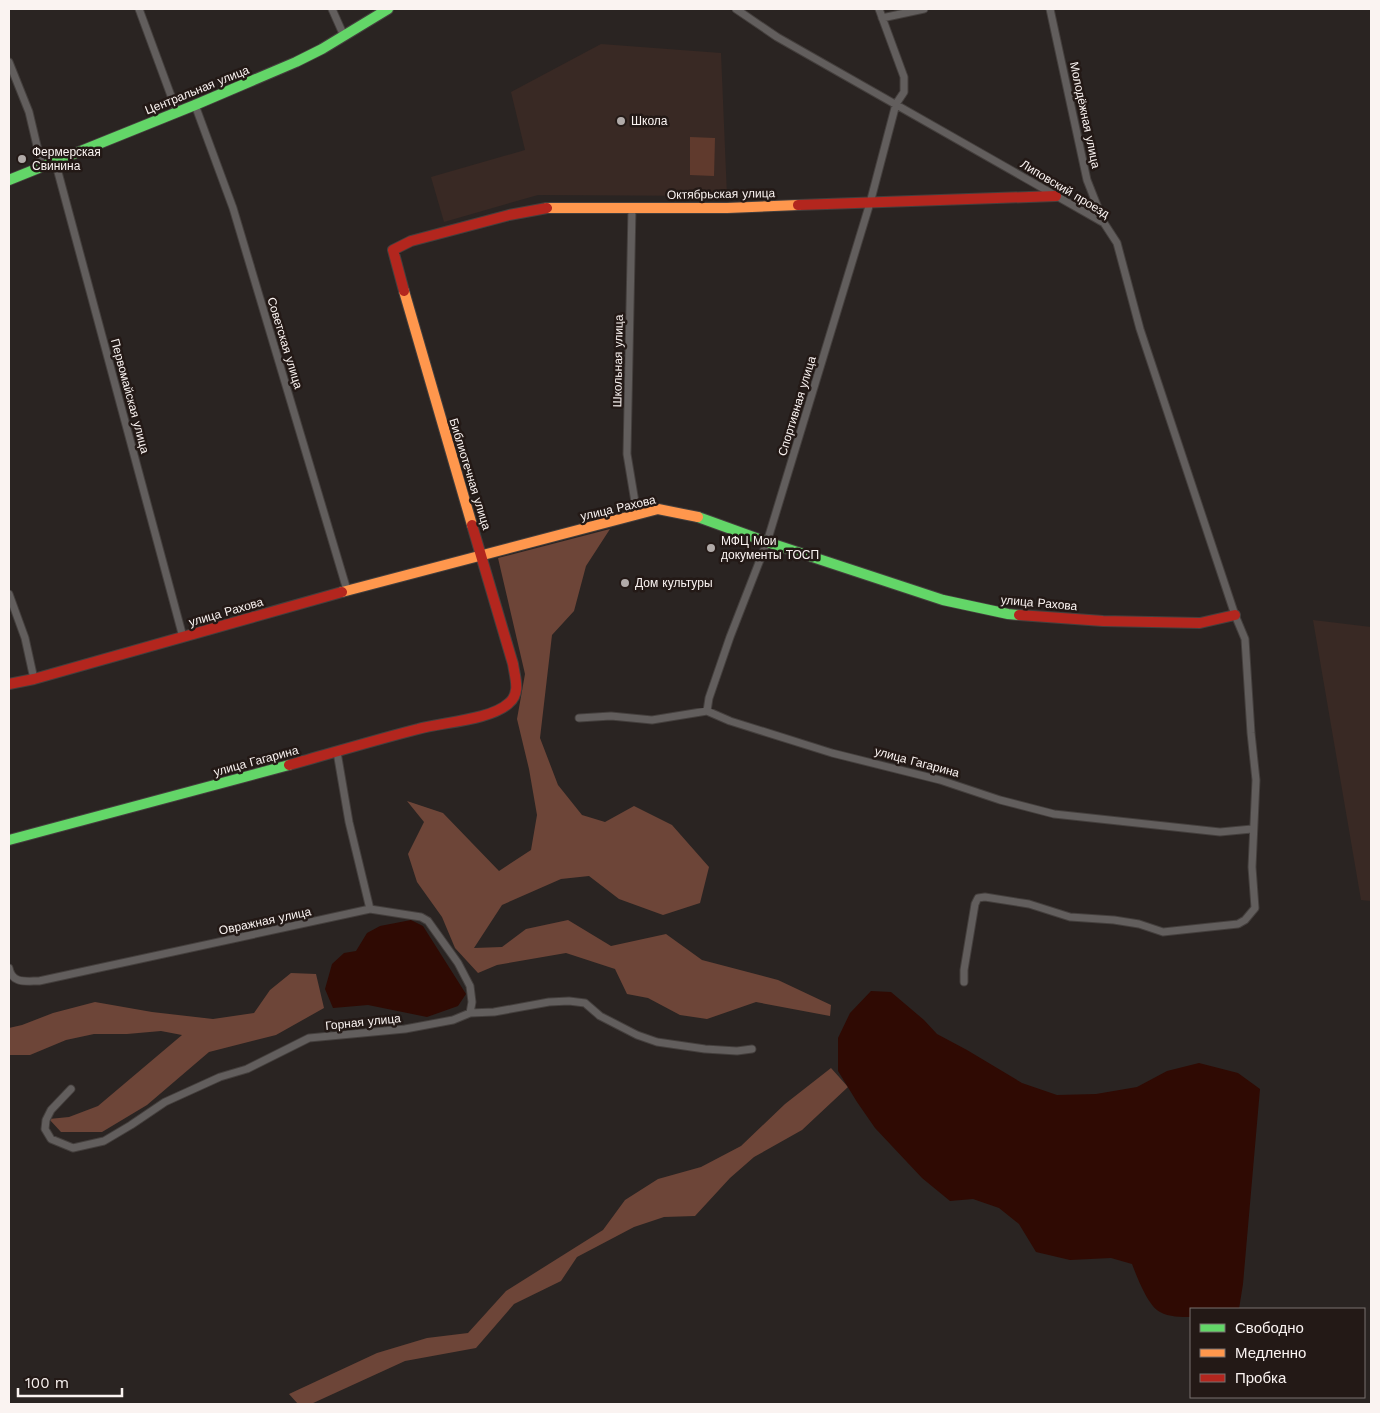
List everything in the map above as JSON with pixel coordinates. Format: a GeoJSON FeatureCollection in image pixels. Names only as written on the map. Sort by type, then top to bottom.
{"type":"FeatureCollection","features":[{"type":"Feature","properties":{"kind":"street"},"geometry":{"type":"LineString","coordinates":[[139,9],[177,112]]}},
{"type":"Feature","properties":{"kind":"street"},"geometry":{"type":"LineString","coordinates":[[332,9],[344,36]]}},
{"type":"Feature","properties":{"kind":"street","name":"Центральная улица"},"geometry":{"type":"LineString","coordinates":[[9,180],[296,62],[388,9]]}},
{"type":"Feature","properties":{"kind":"street","name":"Липовский проезд"},"geometry":{"type":"LineString","coordinates":[[736,9],[777,37],[1104,223],[1117,243],[1140,329],[1235,615],[1245,639],[1250,733],[1256,780],[1252,829],[1255,908],[1245,920],[1238,924],[1163,932],[1122,921],[1070,917],[1029,904],[984,897],[978,898],[974,904],[964,970],[964,982]]}},
{"type":"Feature","properties":{"kind":"street","name":"Спортивная улица"},"geometry":{"type":"LineString","coordinates":[[707,711],[708,698],[767,542],[870,203],[896,104],[904,92],[904,78],[879,9]]}},
{"type":"Feature","properties":{"kind":"street"},"geometry":{"type":"LineString","coordinates":[[882,18],[924,9]]}},
{"type":"Feature","properties":{"kind":"street","name":"Молодёжная улица"},"geometry":{"type":"LineString","coordinates":[[1050,9],[1087,180],[1104,223]]}},
{"type":"Feature","properties":{"kind":"street"},"geometry":{"type":"LineString","coordinates":[[9,62],[29,112],[42,167]]}},
{"type":"Feature","properties":{"kind":"street","name":"Советская улица"},"geometry":{"type":"LineString","coordinates":[[195,105],[233,208],[347,590]]}},
{"type":"Feature","properties":{"kind":"street","name":"Первомайская улица"},"geometry":{"type":"LineString","coordinates":[[55,162],[183,637]]}},
{"type":"Feature","properties":{"kind":"street","name":"Октябрьская улица"},"geometry":{"type":"LineString","coordinates":[[393,250],[411,241],[545,208],[727,208],[1056,196]]}},
{"type":"Feature","properties":{"kind":"street","name":"Школьная улица"},"geometry":{"type":"LineString","coordinates":[[632,208],[627,454],[637,514]]}},
{"type":"Feature","properties":{"kind":"street","name":"Библиотечная улица"},"geometry":{"type":"LineString","coordinates":[[393,250],[437,408],[513,664],[517,688],[516,696],[510,704]]}},
{"type":"Feature","properties":{"kind":"street","name":"улица Рахова"},"geometry":{"type":"LineString","coordinates":[[9,684],[34,679],[347,590],[658,509],[705,518],[767,542],[943,600],[1008,614],[1103,621],[1200,624],[1235,615]]}},
{"type":"Feature","properties":{"kind":"street"},"geometry":{"type":"LineString","coordinates":[[9,594],[25,638],[34,679]]}},
{"type":"Feature","properties":{"kind":"street","name":"улица Гагарина"},"geometry":{"type":"LineString","coordinates":[[9,840],[420,728],[491,714],[510,704]]}},
{"type":"Feature","properties":{"kind":"street"},"geometry":{"type":"LineString","coordinates":[[579,718],[611,716],[652,720],[707,711]]}},
{"type":"Feature","properties":{"kind":"street","name":"улица Гагарина"},"geometry":{"type":"LineString","coordinates":[[707,711],[730,722],[823,750],[940,780],[1000,800],[1054,814],[1220,832],[1252,829]]}},
{"type":"Feature","properties":{"kind":"street"},"geometry":{"type":"LineString","coordinates":[[337,752],[349,822],[370,909],[421,916],[428,921],[458,963],[470,986],[472,1002],[470,1013]]}},
{"type":"Feature","properties":{"kind":"street","name":"Овражная улица"},"geometry":{"type":"LineString","coordinates":[[9,971],[18,981],[39,981],[370,909]]}},
{"type":"Feature","properties":{"kind":"street","name":"Горная улица"},"geometry":{"type":"LineString","coordinates":[[71,1089],[51,1110],[46,1120],[45,1129],[51,1139],[72,1148],[104,1141],[165,1102],[220,1077],[247,1069],[309,1038],[405,1029],[453,1020],[470,1013],[494,1012],[549,1002],[569,1001],[585,1003],[600,1016],[630,1032],[657,1042],[705,1049],[752,1050]]}},
{"type":"Feature","properties":{"kind":"shaded area","name":"Школа"},"geometry":{"type":"Polygon","coordinates":[[[601,44],[721,53],[727,196],[538,195],[444,222],[431,177],[525,150],[511,92],[601,44]]]}},
{"type":"Feature","properties":{"kind":"shaded area"},"geometry":{"type":"Polygon","coordinates":[[[690,137],[715,138],[714,176],[690,175],[690,137]]]}},
{"type":"Feature","properties":{"kind":"shaded area"},"geometry":{"type":"Polygon","coordinates":[[[610,529],[586,566],[574,611],[552,635],[540,738],[558,785],[582,815],[605,822],[634,806],[672,825],[709,867],[700,903],[663,915],[619,899],[589,876],[561,879],[502,905],[474,948],[502,947],[526,929],[568,920],[611,946],[666,934],[702,960],[778,980],[831,1005],[830,1016],[756,1002],[707,1019],[680,1015],[648,998],[627,994],[615,969],[566,953],[497,965],[478,973],[455,948],[442,917],[417,882],[408,854],[424,822],[407,801],[443,813],[499,871],[531,850],[537,815],[529,769],[517,719],[525,674],[498,558],[610,529]]]}},
{"type":"Feature","properties":{"kind":"shaded area"},"geometry":{"type":"Polygon","coordinates":[[[1313,620],[1371,627],[1371,901],[1361,900],[1313,620]]]}},
{"type":"Feature","properties":{"kind":"shaded area"},"geometry":{"type":"Polygon","coordinates":[[[411,920],[423,926],[466,994],[458,1006],[427,1017],[368,1005],[333,1008],[325,989],[332,964],[344,953],[356,951],[367,933],[380,926],[411,920]]]}},
{"type":"Feature","properties":{"kind":"shaded area"},"geometry":{"type":"Polygon","coordinates":[[[291,973],[316,974],[324,1008],[276,1035],[209,1052],[147,1105],[102,1132],[61,1132],[49,1119],[69,1117],[98,1106],[182,1035],[161,1031],[94,1034],[66,1040],[30,1055],[9,1055],[9,1028],[53,1013],[95,1002],[152,1012],[213,1019],[254,1013],[270,990],[291,973]]]}},
{"type":"Feature","properties":{"kind":"shaded area"},"geometry":{"type":"Polygon","coordinates":[[[871,991],[891,992],[924,1020],[937,1034],[1022,1083],[1057,1095],[1096,1094],[1137,1087],[1167,1071],[1199,1063],[1238,1073],[1260,1089],[1243,1284],[1239,1308],[1190,1308],[1190,1317],[1164,1314],[1156,1309],[1147,1298],[1132,1264],[1111,1258],[1070,1260],[1036,1252],[1019,1224],[999,1208],[973,1199],[950,1201],[922,1178],[875,1128],[838,1071],[838,1038],[850,1013],[871,991]]]}},
{"type":"Feature","properties":{"kind":"shaded area"},"geometry":{"type":"Polygon","coordinates":[[[831,1068],[848,1087],[802,1130],[754,1157],[730,1178],[695,1216],[664,1217],[634,1227],[577,1257],[561,1281],[514,1304],[476,1348],[405,1361],[311,1404],[298,1404],[289,1394],[377,1353],[427,1338],[468,1333],[506,1291],[603,1230],[625,1200],[658,1179],[701,1167],[741,1146],[785,1104],[831,1068]]]}},
{"type":"Feature","properties":{"kind":"traffic: fast"},"geometry":{"type":"LineString","coordinates":[[9,180],[296,62],[322,49],[388,9]]}},
{"type":"Feature","properties":{"kind":"traffic: fast"},"geometry":{"type":"LineString","coordinates":[[698,517],[767,542],[943,600],[1019,615]]}},
{"type":"Feature","properties":{"kind":"traffic: fast"},"geometry":{"type":"LineString","coordinates":[[9,840],[289,765]]}},
{"type":"Feature","properties":{"kind":"traffic: slow"},"geometry":{"type":"LineString","coordinates":[[547,208],[727,208],[798,205]]}},
{"type":"Feature","properties":{"kind":"traffic: slow"},"geometry":{"type":"LineString","coordinates":[[404,291],[472,525]]}},
{"type":"Feature","properties":{"kind":"traffic: slow"},"geometry":{"type":"LineString","coordinates":[[342,592],[658,509],[698,517]]}},
{"type":"Feature","properties":{"kind":"traffic: jam"},"geometry":{"type":"LineString","coordinates":[[798,205],[1056,196]]}},
{"type":"Feature","properties":{"kind":"traffic: jam"},"geometry":{"type":"LineString","coordinates":[[404,291],[393,250],[411,241],[509,215],[547,208]]}},
{"type":"Feature","properties":{"kind":"traffic: jam"},"geometry":{"type":"LineString","coordinates":[[289,765],[418,729],[479,717],[501,709],[513,699],[516,690],[513,664],[472,525]]}},
{"type":"Feature","properties":{"kind":"traffic: jam"},"geometry":{"type":"LineString","coordinates":[[9,684],[34,679],[342,592]]}},
{"type":"Feature","properties":{"kind":"traffic: jam"},"geometry":{"type":"LineString","coordinates":[[1019,615],[1103,621],[1200,623],[1235,615]]}},
{"type":"Feature","properties":{"kind":"place","name":"Школа"},"geometry":{"type":"Point","coordinates":[621,121]}},
{"type":"Feature","properties":{"kind":"place","name":"Фермерская Свинина"},"geometry":{"type":"Point","coordinates":[22,159]}},
{"type":"Feature","properties":{"kind":"place","name":"МФЦ Мои документы ТОСП"},"geometry":{"type":"Point","coordinates":[711,548]}},
{"type":"Feature","properties":{"kind":"place","name":"Дом культуры"},"geometry":{"type":"Point","coordinates":[625,583]}}]}
